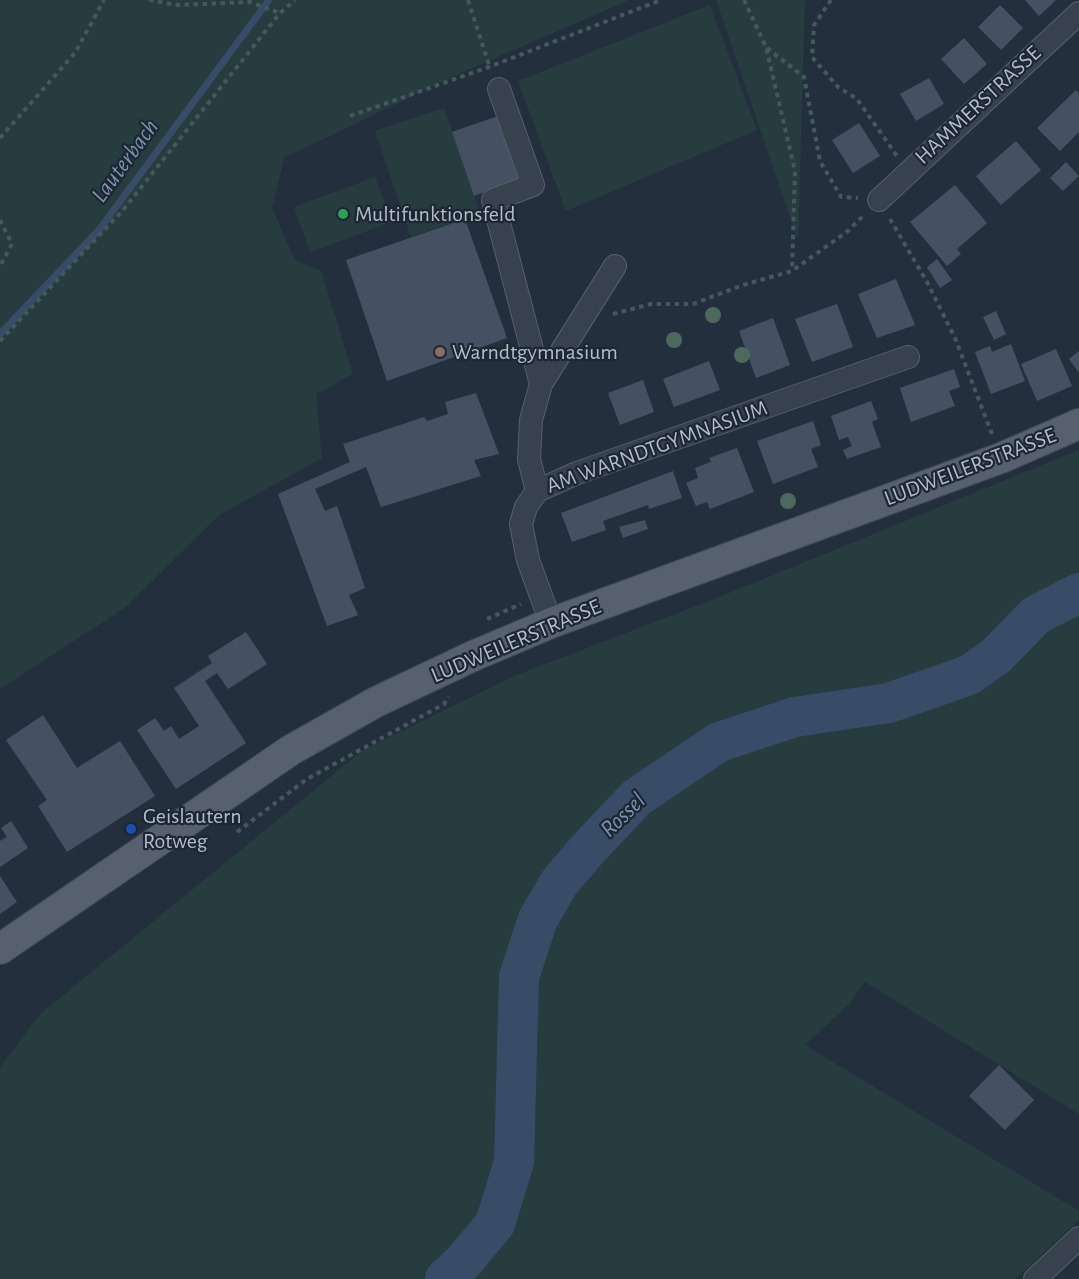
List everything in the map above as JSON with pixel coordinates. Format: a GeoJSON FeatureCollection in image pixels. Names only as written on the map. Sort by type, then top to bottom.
{"type":"FeatureCollection","features":[{"type":"Feature","properties":{"kind":"main road","name":"LUDWEILERSTRASSE"},"geometry":{"type":"LineString","coordinates":[[0,949],[291,750],[376,702],[473,656],[551,623],[1001,458],[1079,424]]}},
{"type":"Feature","properties":{"kind":"street","name":"HAMMERSTRASSE"},"geometry":{"type":"LineString","coordinates":[[879,200],[1079,13]]}},
{"type":"Feature","properties":{"kind":"street"},"geometry":{"type":"LineString","coordinates":[[499,89],[533,185],[493,200],[540,384]]}},
{"type":"Feature","properties":{"kind":"street"},"geometry":{"type":"LineString","coordinates":[[537,491],[529,459],[531,420],[540,384],[615,266]]}},
{"type":"Feature","properties":{"kind":"street","name":"AM WARNDTGYMNASIUM"},"geometry":{"type":"LineString","coordinates":[[551,623],[528,560],[521,524],[526,507],[537,491],[577,473],[908,357]]}},
{"type":"Feature","properties":{"kind":"street"},"geometry":{"type":"LineString","coordinates":[[1035,1279],[1079,1238]]}},
{"type":"Feature","properties":{"kind":"path"},"geometry":{"type":"LineString","coordinates":[[0,138],[75,53],[105,0]]}},
{"type":"Feature","properties":{"kind":"path"},"geometry":{"type":"LineString","coordinates":[[149,0],[177,5],[249,2],[280,13]]}},
{"type":"Feature","properties":{"kind":"path"},"geometry":{"type":"LineString","coordinates":[[0,341],[123,210],[280,13],[295,0]]}},
{"type":"Feature","properties":{"kind":"path"},"geometry":{"type":"LineString","coordinates":[[468,0],[489,67],[499,89]]}},
{"type":"Feature","properties":{"kind":"path"},"geometry":{"type":"LineString","coordinates":[[350,116],[489,67],[661,0]]}},
{"type":"Feature","properties":{"kind":"path"},"geometry":{"type":"LineString","coordinates":[[744,0],[766,47],[795,171],[792,271]]}},
{"type":"Feature","properties":{"kind":"path"},"geometry":{"type":"LineString","coordinates":[[831,0],[814,25],[812,57],[838,87],[857,99],[908,171]]}},
{"type":"Feature","properties":{"kind":"path"},"geometry":{"type":"LineString","coordinates":[[766,47],[804,77],[820,161],[841,196],[879,200]]}},
{"type":"Feature","properties":{"kind":"path"},"geometry":{"type":"LineString","coordinates":[[614,313],[651,304],[693,304],[743,285],[792,271],[848,231],[879,200]]}},
{"type":"Feature","properties":{"kind":"path"},"geometry":{"type":"LineString","coordinates":[[879,200],[927,282],[955,338],[1001,458]]}},
{"type":"Feature","properties":{"kind":"path"},"geometry":{"type":"LineString","coordinates":[[0,220],[12,244],[0,266]]}},
{"type":"Feature","properties":{"kind":"path"},"geometry":{"type":"LineString","coordinates":[[483,621],[541,595]]}},
{"type":"Feature","properties":{"kind":"path"},"geometry":{"type":"LineString","coordinates":[[237,832],[307,779],[435,709]]}},
{"type":"Feature","properties":{"kind":"green space"},"geometry":{"type":"Polygon","coordinates":[[[0,0],[629,0],[456,75],[284,158],[272,208],[295,260],[321,271],[353,374],[316,394],[322,458],[219,515],[126,607],[0,689],[0,0]]]}},
{"type":"Feature","properties":{"kind":"green space"},"geometry":{"type":"Polygon","coordinates":[[[716,0],[805,0],[798,240],[716,0]]]}},
{"type":"Feature","properties":{"kind":"green space"},"geometry":{"type":"Polygon","coordinates":[[[710,5],[757,130],[566,211],[518,81],[710,5]]]}},
{"type":"Feature","properties":{"kind":"green space"},"geometry":{"type":"Polygon","coordinates":[[[444,108],[480,213],[411,237],[375,131],[444,108]]]}},
{"type":"Feature","properties":{"kind":"green space","name":"Multifunktionsfeld"},"geometry":{"type":"Polygon","coordinates":[[[375,177],[392,222],[310,252],[294,207],[375,177]]]}},
{"type":"Feature","properties":{"kind":"green space"},"geometry":{"type":"Polygon","coordinates":[[[1079,450],[1079,1114],[865,982],[850,1003],[805,1045],[1079,1211],[1079,1220],[1015,1279],[0,1279],[0,1067],[39,1015],[362,751],[514,676],[712,600],[1079,450]]]}},
{"type":"Feature","properties":{"kind":"building"},"geometry":{"type":"Polygon","coordinates":[[[1025,0],[1056,0],[1039,16],[1025,0]]]}},
{"type":"Feature","properties":{"kind":"building"},"geometry":{"type":"Polygon","coordinates":[[[1000,5],[1023,28],[1001,50],[978,27],[1000,5]]]}},
{"type":"Feature","properties":{"kind":"building"},"geometry":{"type":"Polygon","coordinates":[[[964,38],[987,64],[964,84],[941,59],[964,38]]]}},
{"type":"Feature","properties":{"kind":"building"},"geometry":{"type":"Polygon","coordinates":[[[929,78],[944,104],[916,121],[900,94],[929,78]]]}},
{"type":"Feature","properties":{"kind":"building"},"geometry":{"type":"Polygon","coordinates":[[[1076,90],[1079,94],[1079,132],[1060,151],[1037,128],[1076,90]]]}},
{"type":"Feature","properties":{"kind":"building"},"geometry":{"type":"Polygon","coordinates":[[[498,116],[521,178],[474,196],[452,132],[498,116]]]}},
{"type":"Feature","properties":{"kind":"building"},"geometry":{"type":"Polygon","coordinates":[[[859,123],[880,156],[853,173],[832,140],[859,123]]]}},
{"type":"Feature","properties":{"kind":"building"},"geometry":{"type":"Polygon","coordinates":[[[1016,141],[1041,170],[1001,205],[976,176],[1016,141]]]}},
{"type":"Feature","properties":{"kind":"building"},"geometry":{"type":"Polygon","coordinates":[[[1066,162],[1079,176],[1063,191],[1050,178],[1066,162]]]}},
{"type":"Feature","properties":{"kind":"building"},"geometry":{"type":"Polygon","coordinates":[[[955,185],[987,223],[957,249],[961,254],[947,266],[910,222],[955,185]]]}},
{"type":"Feature","properties":{"kind":"building"},"geometry":{"type":"Polygon","coordinates":[[[465,219],[507,338],[387,381],[346,260],[465,219]]]}},
{"type":"Feature","properties":{"kind":"building"},"geometry":{"type":"Polygon","coordinates":[[[937,259],[952,280],[940,288],[927,267],[937,259]]]}},
{"type":"Feature","properties":{"kind":"building"},"geometry":{"type":"Polygon","coordinates":[[[896,279],[915,325],[877,338],[858,294],[896,279]]]}},
{"type":"Feature","properties":{"kind":"building"},"geometry":{"type":"Polygon","coordinates":[[[837,304],[853,347],[812,362],[795,319],[837,304]]]}},
{"type":"Feature","properties":{"kind":"building"},"geometry":{"type":"Polygon","coordinates":[[[996,311],[1006,334],[994,340],[983,317],[996,311]]]}},
{"type":"Feature","properties":{"kind":"building"},"geometry":{"type":"Polygon","coordinates":[[[773,318],[790,365],[756,378],[739,331],[773,318]]]}},
{"type":"Feature","properties":{"kind":"building"},"geometry":{"type":"Polygon","coordinates":[[[1011,344],[1025,381],[991,394],[975,352],[990,346],[992,352],[1011,344]]]}},
{"type":"Feature","properties":{"kind":"building"},"geometry":{"type":"Polygon","coordinates":[[[1056,349],[1072,386],[1037,401],[1021,364],[1056,349]]]}},
{"type":"Feature","properties":{"kind":"building"},"geometry":{"type":"Polygon","coordinates":[[[1079,351],[1079,373],[1069,359],[1079,351]]]}},
{"type":"Feature","properties":{"kind":"building"},"geometry":{"type":"Polygon","coordinates":[[[709,361],[720,390],[674,407],[663,379],[709,361]]]}},
{"type":"Feature","properties":{"kind":"building"},"geometry":{"type":"Polygon","coordinates":[[[954,369],[960,387],[949,391],[955,406],[911,422],[900,388],[954,369]]]}},
{"type":"Feature","properties":{"kind":"building"},"geometry":{"type":"Polygon","coordinates":[[[643,380],[654,412],[620,425],[608,393],[643,380]]]}},
{"type":"Feature","properties":{"kind":"building"},"geometry":{"type":"Polygon","coordinates":[[[476,393],[499,454],[474,460],[481,476],[381,507],[366,467],[315,489],[325,511],[337,506],[365,588],[349,595],[358,615],[327,626],[278,494],[350,462],[343,444],[424,417],[427,421],[448,414],[445,402],[476,393]]]}},
{"type":"Feature","properties":{"kind":"building"},"geometry":{"type":"Polygon","coordinates":[[[871,401],[878,419],[872,422],[881,447],[847,459],[843,450],[852,446],[848,437],[839,440],[831,416],[871,401]]]}},
{"type":"Feature","properties":{"kind":"building"},"geometry":{"type":"Polygon","coordinates":[[[813,421],[821,445],[811,449],[818,467],[773,484],[757,441],[813,421]]]}},
{"type":"Feature","properties":{"kind":"building"},"geometry":{"type":"Polygon","coordinates":[[[737,448],[754,492],[710,509],[707,502],[696,506],[686,483],[698,478],[695,468],[711,462],[709,458],[737,448]]]}},
{"type":"Feature","properties":{"kind":"building"},"geometry":{"type":"Polygon","coordinates":[[[673,471],[682,498],[649,509],[648,505],[603,521],[606,530],[572,542],[561,513],[673,471]]]}},
{"type":"Feature","properties":{"kind":"building"},"geometry":{"type":"Polygon","coordinates":[[[645,520],[648,529],[623,538],[619,527],[645,520]]]}},
{"type":"Feature","properties":{"kind":"building"},"geometry":{"type":"Polygon","coordinates":[[[246,632],[267,664],[228,689],[217,673],[205,681],[246,743],[176,789],[137,730],[155,718],[164,731],[171,726],[179,739],[199,726],[174,688],[212,663],[208,656],[246,632]]]}},
{"type":"Feature","properties":{"kind":"building"},"geometry":{"type":"Polygon","coordinates":[[[43,715],[77,768],[120,741],[155,796],[67,852],[38,806],[47,800],[6,740],[43,715]]]}},
{"type":"Feature","properties":{"kind":"building"},"geometry":{"type":"Polygon","coordinates":[[[11,821],[28,848],[0,867],[0,841],[7,837],[1,828],[11,821]]]}},
{"type":"Feature","properties":{"kind":"building"},"geometry":{"type":"Polygon","coordinates":[[[0,876],[17,902],[0,914],[0,876]]]}},
{"type":"Feature","properties":{"kind":"building"},"geometry":{"type":"Polygon","coordinates":[[[999,1065],[1034,1100],[1005,1130],[969,1096],[999,1065]]]}},
{"type":"Feature","properties":{"kind":"waterway","name":"Lauterbach"},"geometry":{"type":"LineString","coordinates":[[0,334],[99,230],[269,0]]}},
{"type":"Feature","properties":{"kind":"waterway","name":"Rossel"},"geometry":{"type":"LineString","coordinates":[[445,1279],[464,1261],[495,1224],[514,1162],[519,977],[538,919],[559,883],[587,850],[636,798],[719,742],[795,717],[889,703],[969,675],[996,656],[1036,615],[1079,593]]}},
{"type":"Feature","properties":{"kind":"place","name":"Multifunktionsfeld"},"geometry":{"type":"Point","coordinates":[343,214]}},
{"type":"Feature","properties":{"kind":"place","name":"Warndtgymnasium"},"geometry":{"type":"Point","coordinates":[440,352]}},
{"type":"Feature","properties":{"kind":"place","name":"Geislautern Rotweg"},"geometry":{"type":"Point","coordinates":[131,829]}}]}
